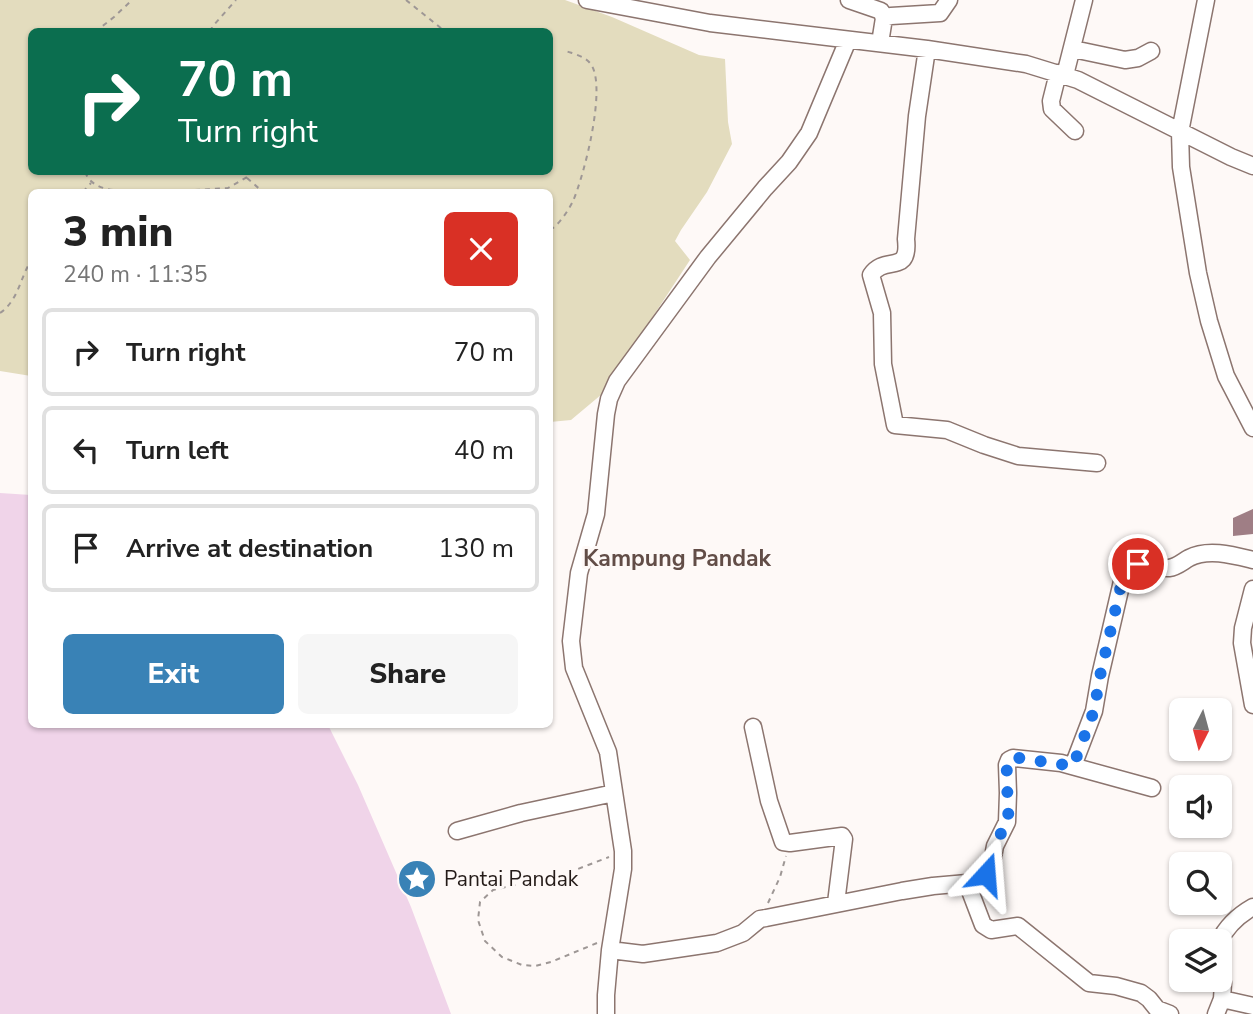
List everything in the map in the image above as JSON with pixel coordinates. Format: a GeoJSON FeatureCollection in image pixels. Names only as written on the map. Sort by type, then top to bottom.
{"type":"FeatureCollection","features":[{"type":"Feature","properties":{"kind":"street"},"geometry":{"type":"LineString","coordinates":[[589,0],[710,23],[927,49],[1026,64],[1078,80],[1253,169]]}},
{"type":"Feature","properties":{"kind":"street"},"geometry":{"type":"LineString","coordinates":[[849,0],[881,11],[940,13],[949,0]]}},
{"type":"Feature","properties":{"kind":"street"},"geometry":{"type":"LineString","coordinates":[[1075,131],[1052,109],[1051,101],[1073,49],[1084,0]]}},
{"type":"Feature","properties":{"kind":"street"},"geometry":{"type":"LineString","coordinates":[[1206,0],[1180,132],[1181,167],[1198,273],[1209,321],[1226,376],[1253,428]]}},
{"type":"Feature","properties":{"kind":"street"},"geometry":{"type":"LineString","coordinates":[[880,43],[890,11]]}},
{"type":"Feature","properties":{"kind":"street"},"geometry":{"type":"LineString","coordinates":[[606,1014],[611,944],[623,869],[623,851],[608,752],[574,667],[571,641],[579,573],[596,514],[609,399],[617,381],[708,257],[789,162],[809,133],[848,40]]}},
{"type":"Feature","properties":{"kind":"street"},"geometry":{"type":"LineString","coordinates":[[927,49],[915,144],[907,253],[900,262],[878,267],[871,275],[882,313],[883,364],[895,425],[947,430],[1018,456],[1097,463]]}},
{"type":"Feature","properties":{"kind":"street"},"geometry":{"type":"LineString","coordinates":[[1073,49],[1125,60],[1138,58],[1151,51]]}},
{"type":"Feature","properties":{"kind":"street"},"geometry":{"type":"LineString","coordinates":[[1073,766],[1094,711],[1127,569],[1138,564],[1167,569],[1200,555],[1228,553],[1253,560]]}},
{"type":"Feature","properties":{"kind":"street"},"geometry":{"type":"LineString","coordinates":[[1253,589],[1242,643],[1253,705]]}},
{"type":"Feature","properties":{"kind":"street"},"geometry":{"type":"LineString","coordinates":[[753,727],[767,792],[783,842],[842,836],[844,839],[836,903]]}},
{"type":"Feature","properties":{"kind":"street"},"geometry":{"type":"LineString","coordinates":[[611,944],[643,954],[717,943],[743,933],[761,919],[836,903],[978,880],[991,868],[995,846],[1007,822],[1007,765],[1013,758],[1073,766],[1152,788]]}},
{"type":"Feature","properties":{"kind":"street"},"geometry":{"type":"LineString","coordinates":[[457,831],[521,813],[614,793]]}},
{"type":"Feature","properties":{"kind":"street"},"geometry":{"type":"LineString","coordinates":[[967,883],[987,929],[1018,926],[1089,983],[1116,986],[1141,993],[1157,1009],[1170,1014]]}},
{"type":"Feature","properties":{"kind":"street"},"geometry":{"type":"LineString","coordinates":[[1227,929],[1253,907]]}},
{"type":"Feature","properties":{"kind":"street"},"geometry":{"type":"LineString","coordinates":[[1219,1007],[1253,1006]]}},
{"type":"Feature","properties":{"kind":"path"},"geometry":{"type":"LineString","coordinates":[[100,28],[132,0]]}},
{"type":"Feature","properties":{"kind":"path"},"geometry":{"type":"LineString","coordinates":[[212,28],[236,0]]}},
{"type":"Feature","properties":{"kind":"path"},"geometry":{"type":"LineString","coordinates":[[406,0],[441,28]]}},
{"type":"Feature","properties":{"kind":"path"},"geometry":{"type":"LineString","coordinates":[[553,228],[572,201],[583,168],[593,129],[597,81],[591,64],[566,51]]}},
{"type":"Feature","properties":{"kind":"path"},"geometry":{"type":"LineString","coordinates":[[87,175],[92,183],[111,189]]}},
{"type":"Feature","properties":{"kind":"path"},"geometry":{"type":"LineString","coordinates":[[212,189],[228,188],[247,177],[260,189]]}},
{"type":"Feature","properties":{"kind":"path"},"geometry":{"type":"LineString","coordinates":[[86,189],[92,183]]}},
{"type":"Feature","properties":{"kind":"path"},"geometry":{"type":"LineString","coordinates":[[0,313],[17,295],[28,269]]}},
{"type":"Feature","properties":{"kind":"path"},"geometry":{"type":"LineString","coordinates":[[761,919],[783,869],[786,855],[783,842]]}},
{"type":"Feature","properties":{"kind":"path"},"geometry":{"type":"LineString","coordinates":[[611,944],[580,949],[536,966],[522,965],[502,957],[485,941],[478,920],[480,902],[493,890],[570,872],[623,851]]}},
{"type":"Feature","properties":{"kind":"shaded area"},"geometry":{"type":"Polygon","coordinates":[[[0,0],[565,0],[612,17],[699,55],[725,59],[728,122],[732,144],[707,192],[675,241],[690,260],[602,394],[571,420],[553,422],[553,189],[28,189],[28,376],[0,371],[0,0]]]}},
{"type":"Feature","properties":{"kind":"shaded area"},"geometry":{"type":"Polygon","coordinates":[[[0,493],[28,495],[28,728],[330,728],[358,785],[411,907],[451,1014],[0,1014],[0,493]]]}},
{"type":"Feature","properties":{"kind":"building"},"geometry":{"type":"Polygon","coordinates":[[[1253,509],[1253,534],[1233,536],[1233,518],[1253,509]]]}},
{"type":"Feature","properties":{"kind":"place","name":"Pantai Pandak"},"geometry":{"type":"Point","coordinates":[417,879]}},
{"type":"Feature","properties":{"kind":"district","name":"Kampung Pandak"},"geometry":{"type":"Point","coordinates":[677,558]}},
{"type":"Feature","properties":{"kind":"route"},"geometry":{"type":"LineString","coordinates":[[986,874],[993,863],[998,837],[1007,822],[1009,760],[1019,758],[1073,766],[1094,711],[1123,577],[1127,569],[1138,564]]}}]}
